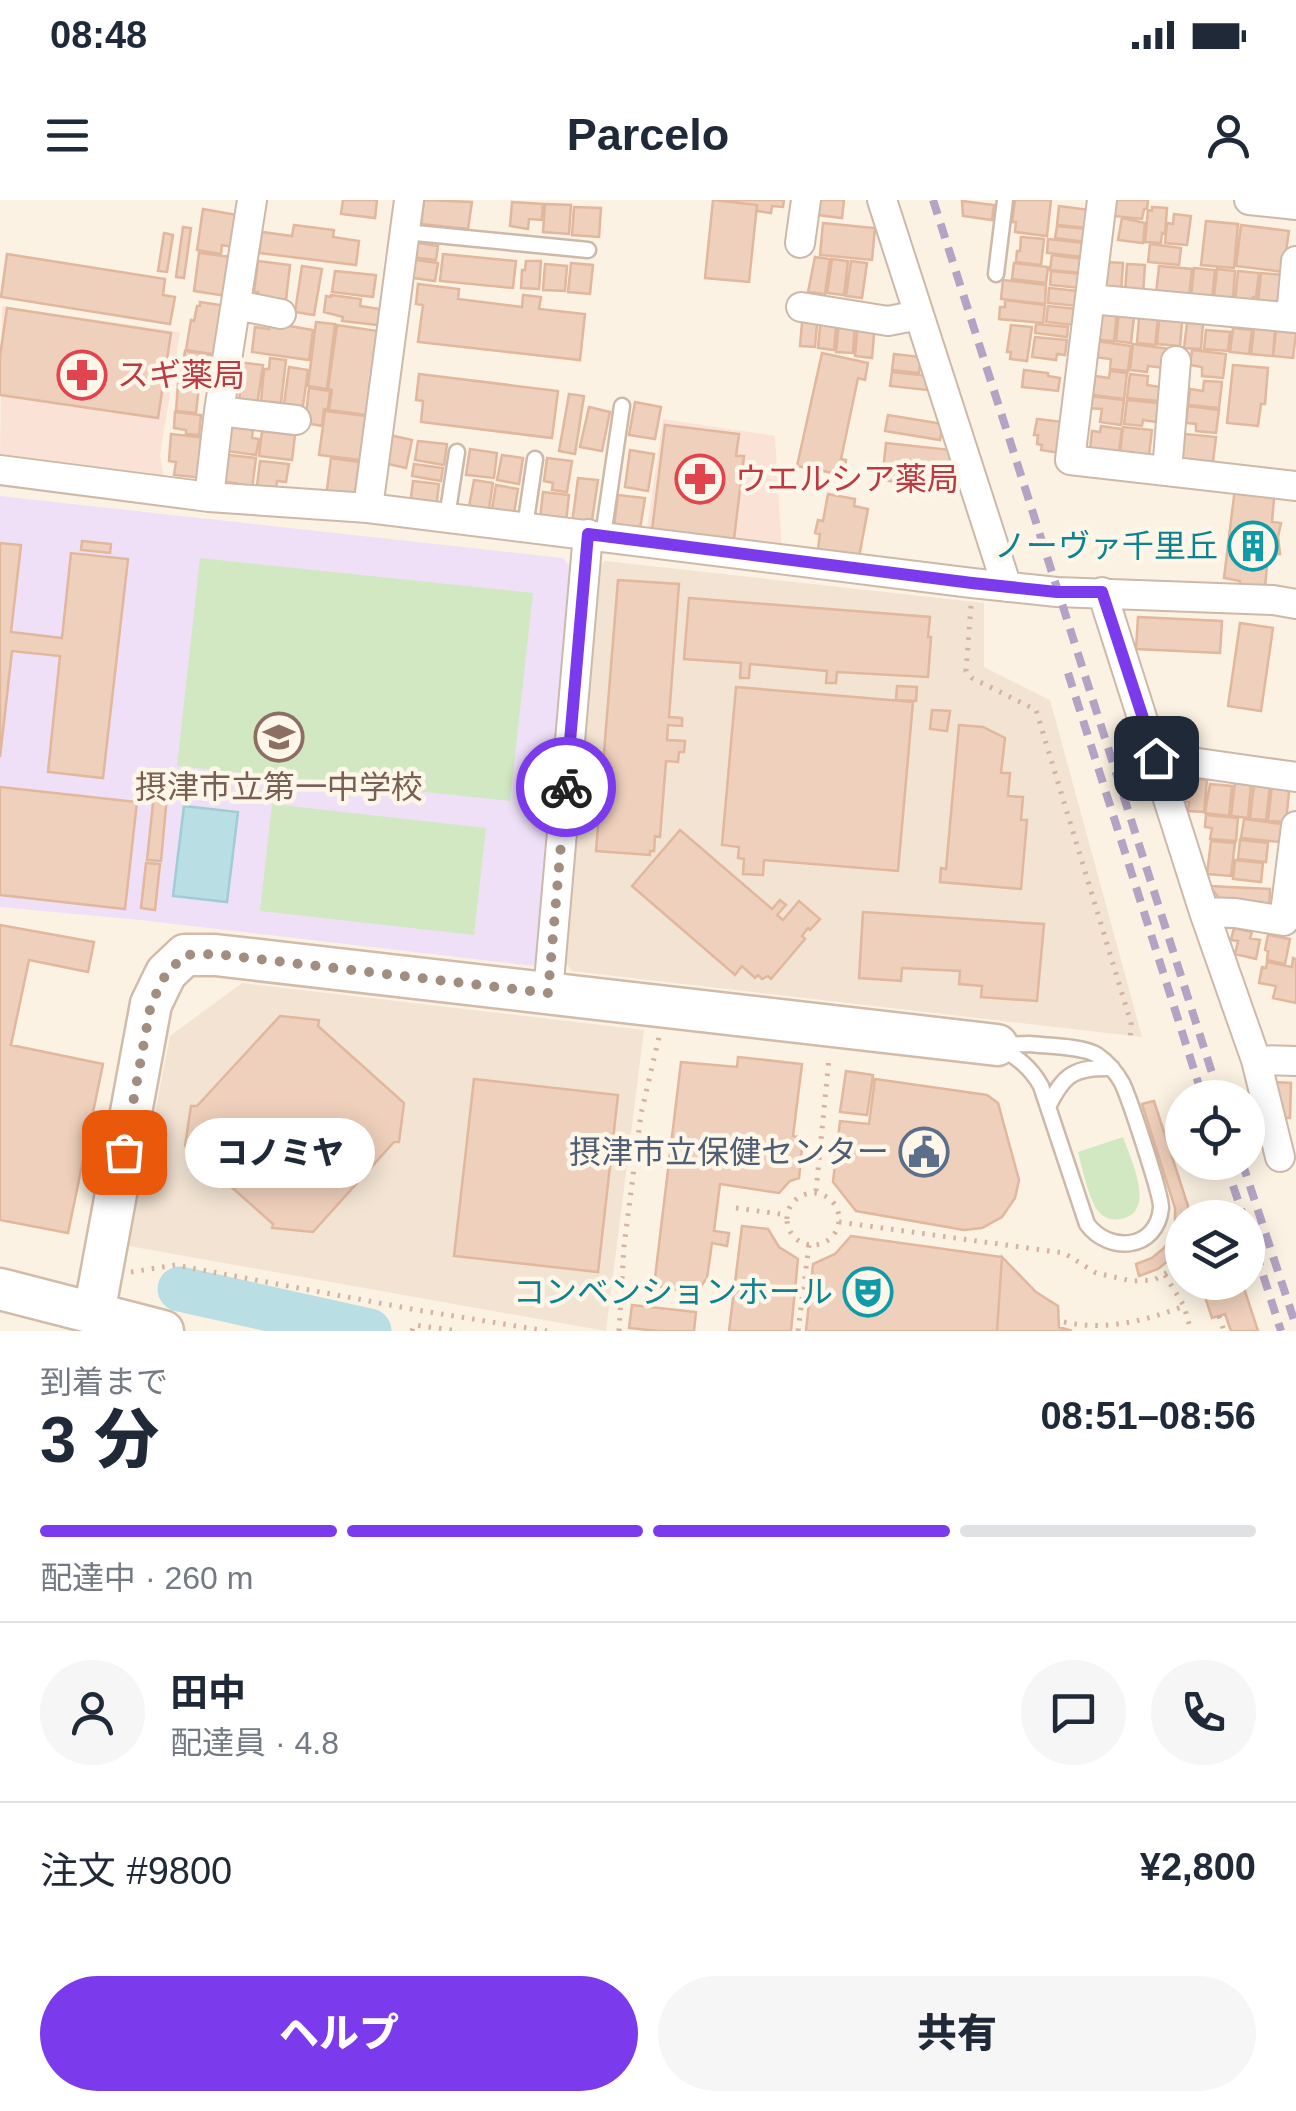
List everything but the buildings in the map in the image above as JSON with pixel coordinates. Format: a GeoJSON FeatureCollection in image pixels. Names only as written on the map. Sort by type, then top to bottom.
{"type":"FeatureCollection","features":[{"type":"Feature","properties":{"kind":"street"},"geometry":{"type":"LineString","coordinates":[[210,497],[219,411],[252,200]]}},
{"type":"Feature","properties":{"kind":"street"},"geometry":{"type":"LineString","coordinates":[[368,508],[409,200]]}},
{"type":"Feature","properties":{"kind":"street"},"geometry":{"type":"LineString","coordinates":[[800,243],[806,200]]}},
{"type":"Feature","properties":{"kind":"street"},"geometry":{"type":"LineString","coordinates":[[882,200],[1007,587]]}},
{"type":"Feature","properties":{"kind":"street"},"geometry":{"type":"LineString","coordinates":[[1102,200],[1070,460],[1296,486]]}},
{"type":"Feature","properties":{"kind":"street"},"geometry":{"type":"LineString","coordinates":[[1249,200],[1296,205]]}},
{"type":"Feature","properties":{"kind":"street"},"geometry":{"type":"LineString","coordinates":[[1090,299],[1293,318],[1296,261]]}},
{"type":"Feature","properties":{"kind":"street"},"geometry":{"type":"LineString","coordinates":[[237,305],[281,314]]}},
{"type":"Feature","properties":{"kind":"street"},"geometry":{"type":"LineString","coordinates":[[801,307],[888,321],[919,315]]}},
{"type":"Feature","properties":{"kind":"street"},"geometry":{"type":"LineString","coordinates":[[1166,471],[1176,361]]}},
{"type":"Feature","properties":{"kind":"street"},"geometry":{"type":"LineString","coordinates":[[219,411],[296,420]]}},
{"type":"Feature","properties":{"kind":"street"},"geometry":{"type":"LineString","coordinates":[[0,470],[210,497],[368,508],[1007,587],[1296,604]]}},
{"type":"Feature","properties":{"kind":"street"},"geometry":{"type":"LineString","coordinates":[[548,993],[596,536]]}},
{"type":"Feature","properties":{"kind":"street"},"geometry":{"type":"LineString","coordinates":[[1102,592],[1204,912],[1256,1060],[1280,1157]]}},
{"type":"Feature","properties":{"kind":"street"},"geometry":{"type":"LineString","coordinates":[[1156,758],[1296,777]]}},
{"type":"Feature","properties":{"kind":"street"},"geometry":{"type":"LineString","coordinates":[[1204,912],[1284,921],[1296,826]]}},
{"type":"Feature","properties":{"kind":"street"},"geometry":{"type":"LineString","coordinates":[[92,1322],[151,1004],[166,974],[185,955],[215,954],[997,1045]]}},
{"type":"Feature","properties":{"kind":"street"},"geometry":{"type":"LineString","coordinates":[[1256,1060],[1296,1061]]}},
{"type":"Feature","properties":{"kind":"street"},"geometry":{"type":"LineString","coordinates":[[0,1289],[92,1322],[163,1331]]}},
{"type":"Feature","properties":{"kind":"lane"},"geometry":{"type":"LineString","coordinates":[[996,274],[1005,200]]}},
{"type":"Feature","properties":{"kind":"lane"},"geometry":{"type":"LineString","coordinates":[[405,232],[588,250]]}},
{"type":"Feature","properties":{"kind":"lane"},"geometry":{"type":"LineString","coordinates":[[596,536],[622,406]]}},
{"type":"Feature","properties":{"kind":"lane"},"geometry":{"type":"LineString","coordinates":[[447,518],[457,452]]}},
{"type":"Feature","properties":{"kind":"lane"},"geometry":{"type":"LineString","coordinates":[[525,527],[535,459]]}},
{"type":"Feature","properties":{"kind":"lane"},"geometry":{"type":"LineString","coordinates":[[1028,1044],[1094,1052],[1112,1068],[1124,1087],[1160,1200],[1154,1228],[1138,1241],[1109,1242],[1087,1224],[1041,1086],[1020,1059],[997,1045],[1028,1044]]}},
{"type":"Feature","properties":{"kind":"lane"},"geometry":{"type":"LineString","coordinates":[[1048,1107],[1059,1084],[1076,1072],[1112,1068]]}},
{"type":"Feature","properties":{"kind":"path"},"geometry":{"type":"LineString","coordinates":[[972,583],[966,671],[972,678],[1036,710],[1125,1004],[1130,1042]]}},
{"type":"Feature","properties":{"kind":"path"},"geometry":{"type":"LineString","coordinates":[[619,1331],[624,1246],[641,1114],[661,1026]]}},
{"type":"Feature","properties":{"kind":"path"},"geometry":{"type":"LineString","coordinates":[[816,1192],[830,1045]]}},
{"type":"Feature","properties":{"kind":"path"},"geometry":{"type":"LineString","coordinates":[[816,1192],[829,1198],[838,1209],[840,1222],[834,1235],[823,1244],[810,1245],[797,1240],[788,1229],[787,1215],[792,1202],[803,1194],[816,1192]]}},
{"type":"Feature","properties":{"kind":"path"},"geometry":{"type":"LineString","coordinates":[[736,1208],[787,1215]]}},
{"type":"Feature","properties":{"kind":"path"},"geometry":{"type":"LineString","coordinates":[[840,1222],[1064,1253],[1096,1273],[1132,1281],[1165,1275]]}},
{"type":"Feature","properties":{"kind":"path"},"geometry":{"type":"LineString","coordinates":[[798,1331],[810,1245]]}},
{"type":"Feature","properties":{"kind":"path"},"geometry":{"type":"LineString","coordinates":[[128,1272],[175,1265],[547,1331]]}},
{"type":"Feature","properties":{"kind":"path"},"geometry":{"type":"LineString","coordinates":[[1180,1300],[1192,1331]]}},
{"type":"Feature","properties":{"kind":"path"},"geometry":{"type":"LineString","coordinates":[[1064,1322],[1112,1328],[1184,1306]]}},
{"type":"Feature","properties":{"kind":"path"},"geometry":{"type":"LineString","coordinates":[[417,1310],[413,1328],[460,1331]]}},
{"type":"Feature","properties":{"kind":"path"},"geometry":{"type":"LineString","coordinates":[[1222,1319],[1224,1331]]}},
{"type":"Feature","properties":{"kind":"path"},"geometry":{"type":"LineString","coordinates":[[487,1331],[493,1322]]}},
{"type":"Feature","properties":{"kind":"shaded area"},"geometry":{"type":"Polygon","coordinates":[[[2,306],[180,332],[160,455],[164,479],[0,460],[2,306]]]}},
{"type":"Feature","properties":{"kind":"shaded area"},"geometry":{"type":"Polygon","coordinates":[[[663,419],[775,436],[782,553],[646,535],[663,419]]]}},
{"type":"Feature","properties":{"kind":"shaded area","name":"摂津市立第一中学校"},"geometry":{"type":"Polygon","coordinates":[[[0,496],[563,558],[570,567],[541,956],[533,966],[0,907],[0,496]]]}},
{"type":"Feature","properties":{"kind":"shaded area"},"geometry":{"type":"Polygon","coordinates":[[[605,561],[984,603],[984,667],[1050,700],[1142,1037],[572,971],[564,961],[597,569],[605,561]]]}},
{"type":"Feature","properties":{"kind":"shaded area"},"geometry":{"type":"Polygon","coordinates":[[[242,983],[644,1030],[606,1331],[129,1246],[170,1036],[242,983]]]}},
{"type":"Feature","properties":{"kind":"green space"},"geometry":{"type":"Polygon","coordinates":[[[200,558],[533,593],[510,801],[177,766],[200,558]]]}},
{"type":"Feature","properties":{"kind":"green space"},"geometry":{"type":"Polygon","coordinates":[[[272,804],[486,828],[474,935],[260,911],[272,804]]]}},
{"type":"Feature","properties":{"kind":"green space"},"geometry":{"type":"Polygon","coordinates":[[[1123,1137],[1139,1196],[1131,1215],[1114,1220],[1095,1207],[1078,1152],[1123,1137]]]}},
{"type":"Feature","properties":{"kind":"water"},"geometry":{"type":"Polygon","coordinates":[[[184,806],[238,812],[227,902],[173,896],[184,806]]]}},
{"type":"Feature","properties":{"kind":"waterway"},"geometry":{"type":"LineString","coordinates":[[180,1289],[369,1331]]}},
{"type":"Feature","properties":{"kind":"railway"},"geometry":{"type":"LineString","coordinates":[[933,200],[1214,1080]]}},
{"type":"Feature","properties":{"kind":"railway"},"geometry":{"type":"LineString","coordinates":[[1068,673],[1197,1080]]}},
{"type":"Feature","properties":{"kind":"railway"},"geometry":{"type":"LineString","coordinates":[[1231,1180],[1238,1200]]}},
{"type":"Feature","properties":{"kind":"railway"},"geometry":{"type":"LineString","coordinates":[[1248,1180],[1296,1326]]}},
{"type":"Feature","properties":{"kind":"railway"},"geometry":{"type":"LineString","coordinates":[[1265,1281],[1281,1331]]}},
{"type":"Feature","properties":{"kind":"way so far"},"geometry":{"type":"LineString","coordinates":[[124,1152],[151,1004],[166,974],[185,955],[215,954],[548,993],[566,787]]}},
{"type":"Feature","properties":{"kind":"place","name":"スギ薬局"},"geometry":{"type":"Point","coordinates":[82,375]}},
{"type":"Feature","properties":{"kind":"place","name":"ウエルシア薬局"},"geometry":{"type":"Point","coordinates":[700,479]}},
{"type":"Feature","properties":{"kind":"place","name":"ノーヴァ千里丘"},"geometry":{"type":"Point","coordinates":[1253,546]}},
{"type":"Feature","properties":{"kind":"place","name":"摂津市立第一中学校"},"geometry":{"type":"Point","coordinates":[279,737]}},
{"type":"Feature","properties":{"kind":"place","name":"コノミヤ"},"geometry":{"type":"Point","coordinates":[124,1152]}},
{"type":"Feature","properties":{"kind":"place","name":"摂津市立保健センター"},"geometry":{"type":"Point","coordinates":[924,1152]}},
{"type":"Feature","properties":{"kind":"place","name":"コンベンションホール"},"geometry":{"type":"Point","coordinates":[868,1292]}},
{"type":"Feature","properties":{"kind":"route"},"geometry":{"type":"LineString","coordinates":[[566,787],[588,534],[972,583],[1057,592],[1102,592],[1156,758]]}}]}
